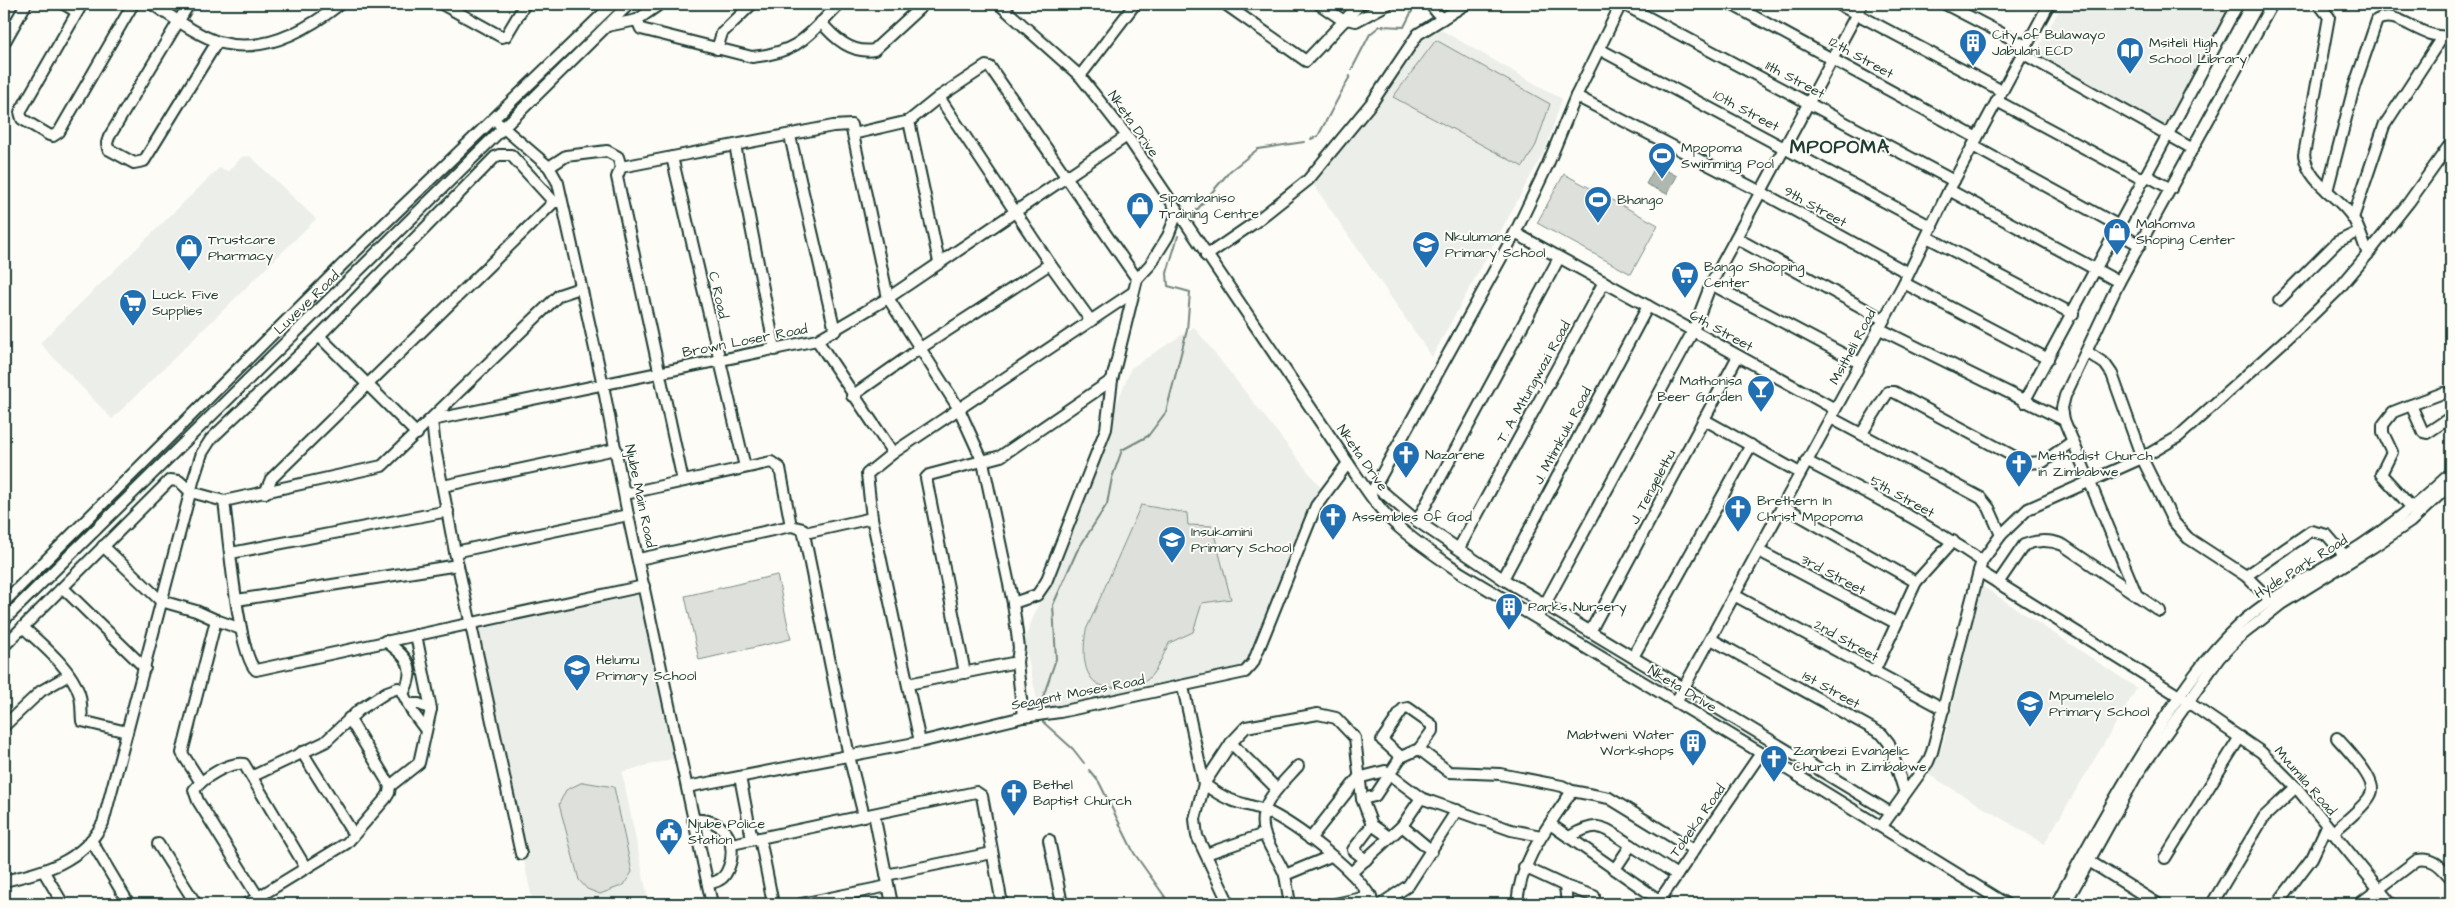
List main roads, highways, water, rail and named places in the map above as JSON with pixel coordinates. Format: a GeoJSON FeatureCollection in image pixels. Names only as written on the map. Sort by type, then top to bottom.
{"type":"FeatureCollection","features":[{"type":"Feature","properties":{"kind":"waterway"},"geometry":{"type":"LineString","coordinates":[[1352,69],[1370,34],[1380,26],[1404,27],[1413,9],[1413,4]]}},
{"type":"Feature","properties":{"kind":"waterway"},"geometry":{"type":"LineString","coordinates":[[1311,139],[1318,136],[1350,76]]}},
{"type":"Feature","properties":{"kind":"waterway"},"geometry":{"type":"LineString","coordinates":[[1196,211],[1230,171],[1258,149],[1304,142]]}},
{"type":"Feature","properties":{"kind":"waterway"},"geometry":{"type":"LineString","coordinates":[[1043,711],[1043,697],[1056,659],[1053,605],[1077,551],[1107,504],[1112,478],[1122,450],[1148,436],[1166,412],[1187,330],[1190,292],[1168,286],[1167,273],[1178,236]]}},
{"type":"Feature","properties":{"kind":"waterway"},"geometry":{"type":"LineString","coordinates":[[1043,719],[1043,722],[1073,749],[1084,763]]}},
{"type":"Feature","properties":{"kind":"waterway"},"geometry":{"type":"LineString","coordinates":[[1089,770],[1099,782],[1134,853],[1170,904]]}},
{"type":"Feature","properties":{"kind":"place","name":"City of Bulawayo Jabulani ECD"},"geometry":{"type":"Point","coordinates":[1973,67]}},
{"type":"Feature","properties":{"kind":"place","name":"Msiteli High School Library"},"geometry":{"type":"Point","coordinates":[2130,75]}},
{"type":"Feature","properties":{"kind":"place","name":"Mpopoma Swimming Pool"},"geometry":{"type":"Point","coordinates":[1662,180]}},
{"type":"Feature","properties":{"kind":"place","name":"Bhango"},"geometry":{"type":"Point","coordinates":[1598,224]}},
{"type":"Feature","properties":{"kind":"place","name":"Sipambaniso Training Centre"},"geometry":{"type":"Point","coordinates":[1140,230]}},
{"type":"Feature","properties":{"kind":"place","name":"Mahomva Shoping Center"},"geometry":{"type":"Point","coordinates":[2117,256]}},
{"type":"Feature","properties":{"kind":"place","name":"Nkulumane Primary School"},"geometry":{"type":"Point","coordinates":[1426,269]}},
{"type":"Feature","properties":{"kind":"place","name":"Trustcare Pharmacy"},"geometry":{"type":"Point","coordinates":[189,272]}},
{"type":"Feature","properties":{"kind":"place","name":"Bango Shooping Center"},"geometry":{"type":"Point","coordinates":[1685,299]}},
{"type":"Feature","properties":{"kind":"place","name":"Luck Five Supplies"},"geometry":{"type":"Point","coordinates":[133,327]}},
{"type":"Feature","properties":{"kind":"place","name":"Mathonisa Beer Garden"},"geometry":{"type":"Point","coordinates":[1761,413]}},
{"type":"Feature","properties":{"kind":"place","name":"Nazarene"},"geometry":{"type":"Point","coordinates":[1406,479]}},
{"type":"Feature","properties":{"kind":"place","name":"Methodist Church in Zimbabwe"},"geometry":{"type":"Point","coordinates":[2019,488]}},
{"type":"Feature","properties":{"kind":"place","name":"Brethern In Christ Mpopoma"},"geometry":{"type":"Point","coordinates":[1738,533]}},
{"type":"Feature","properties":{"kind":"place","name":"Assembles Of God"},"geometry":{"type":"Point","coordinates":[1333,541]}},
{"type":"Feature","properties":{"kind":"place","name":"Insukamini Primary School"},"geometry":{"type":"Point","coordinates":[1172,564]}},
{"type":"Feature","properties":{"kind":"place","name":"Parks Nursery"},"geometry":{"type":"Point","coordinates":[1509,631]}},
{"type":"Feature","properties":{"kind":"place","name":"Helumu Primary School"},"geometry":{"type":"Point","coordinates":[577,692]}},
{"type":"Feature","properties":{"kind":"place","name":"Mpumelelo Primary School"},"geometry":{"type":"Point","coordinates":[2030,728]}},
{"type":"Feature","properties":{"kind":"place","name":"Mabtweni Water Workshops"},"geometry":{"type":"Point","coordinates":[1693,767]}},
{"type":"Feature","properties":{"kind":"place","name":"Zambezi Evangelic Church in Zimbabwe"},"geometry":{"type":"Point","coordinates":[1774,783]}},
{"type":"Feature","properties":{"kind":"place","name":"Bethel Baptist Church"},"geometry":{"type":"Point","coordinates":[1014,817]}},
{"type":"Feature","properties":{"kind":"place","name":"Njube Police Station"},"geometry":{"type":"Point","coordinates":[669,856]}},
{"type":"Feature","properties":{"kind":"district","name":"MPOPOMA"},"geometry":{"type":"Point","coordinates":[1840,147]}}]}
